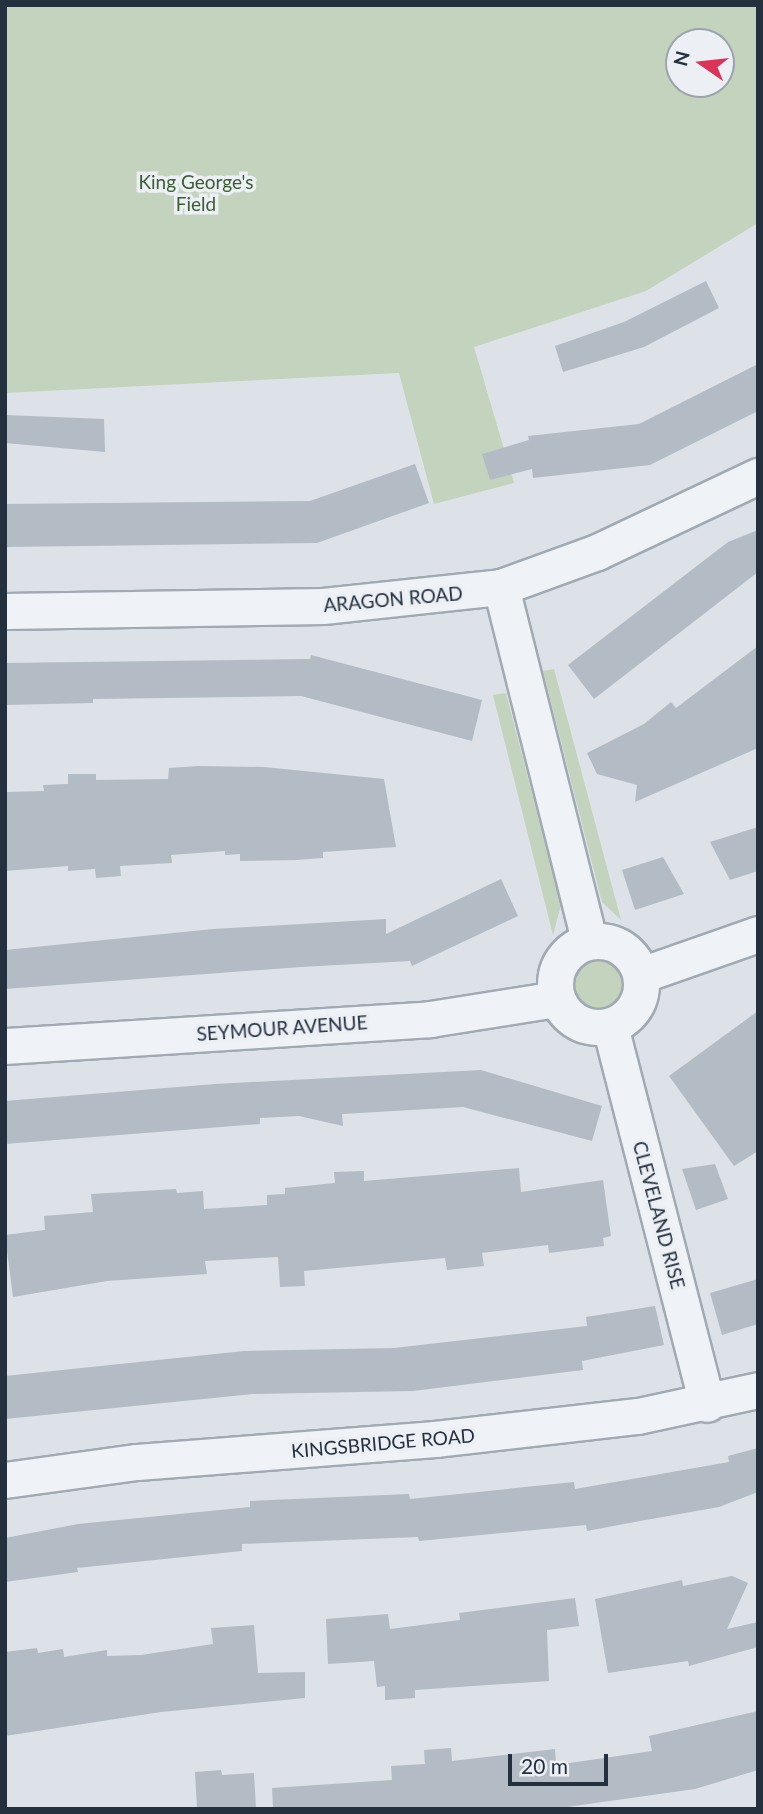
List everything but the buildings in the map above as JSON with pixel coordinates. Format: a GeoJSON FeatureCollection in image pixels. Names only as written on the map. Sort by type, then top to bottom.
{"type":"FeatureCollection","features":[{"type":"Feature","properties":{"kind":"street","name":"ARAGON ROAD"},"geometry":{"type":"LineString","coordinates":[[5,611],[323,606],[501,587],[597,552],[758,476]]}},
{"type":"Feature","properties":{"kind":"street"},"geometry":{"type":"LineString","coordinates":[[501,587],[589,941]]}},
{"type":"Feature","properties":{"kind":"street"},"geometry":{"type":"LineString","coordinates":[[641,975],[758,934]]}},
{"type":"Feature","properties":{"kind":"street"},"geometry":{"type":"LineString","coordinates":[[589,941],[622,948],[641,975],[638,1001],[632,1012],[610,1026],[584,1026],[562,1010],[556,999],[557,969],[564,956],[589,941]]}},
{"type":"Feature","properties":{"kind":"street","name":"SEYMOUR AVENUE"},"geometry":{"type":"LineString","coordinates":[[5,1046],[442,1018],[556,999]]}},
{"type":"Feature","properties":{"kind":"street","name":"CLEVELAND RISE"},"geometry":{"type":"LineString","coordinates":[[610,1026],[707,1404]]}},
{"type":"Feature","properties":{"kind":"street","name":"KINGSBRIDGE ROAD"},"geometry":{"type":"LineString","coordinates":[[5,1480],[137,1462],[491,1434],[707,1404],[758,1390]]}},
{"type":"Feature","properties":{"kind":"green space","name":"King George's Field"},"geometry":{"type":"Polygon","coordinates":[[[5,5],[758,5],[758,223],[646,291],[474,347],[514,483],[434,504],[399,373],[5,393],[5,5]]]}},
{"type":"Feature","properties":{"kind":"green space"},"geometry":{"type":"Polygon","coordinates":[[[554,669],[621,920],[602,902],[543,671],[554,669]]]}},
{"type":"Feature","properties":{"kind":"green space"},"geometry":{"type":"Polygon","coordinates":[[[506,693],[561,905],[553,935],[493,695],[506,693]]]}},
{"type":"Feature","properties":{"kind":"green space"},"geometry":{"type":"Polygon","coordinates":[[[597,956],[616,964],[624,983],[616,1002],[597,1010],[578,1002],[570,983],[578,964],[597,956]]]}}]}
